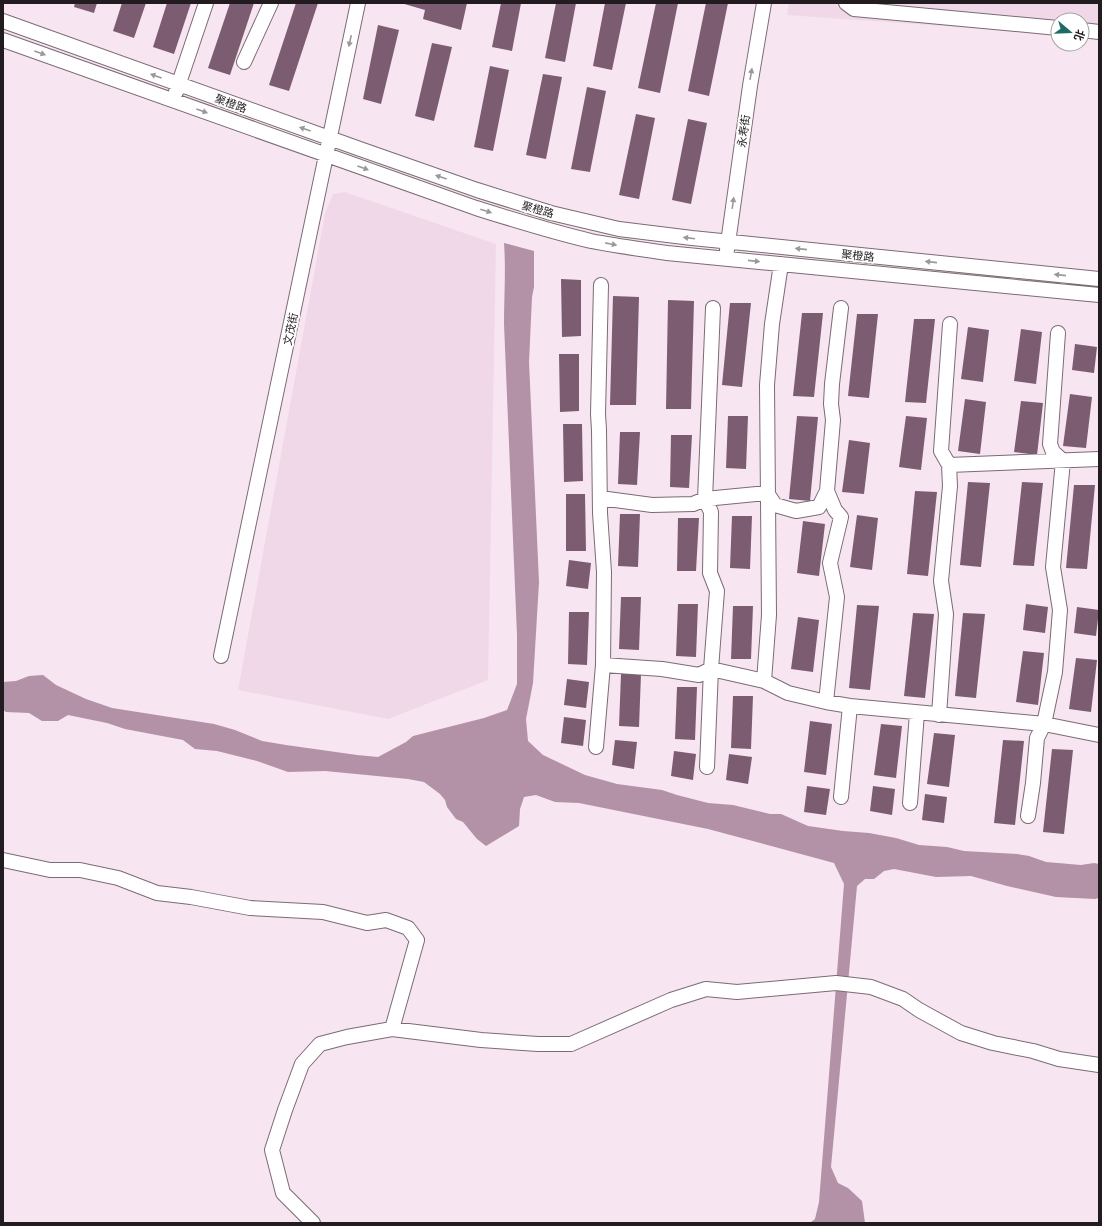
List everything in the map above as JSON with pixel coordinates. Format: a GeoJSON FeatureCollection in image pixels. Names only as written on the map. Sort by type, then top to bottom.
{"type":"FeatureCollection","features":[{"type":"Feature","properties":{"kind":"street"},"geometry":{"type":"LineString","coordinates":[[173,100],[206,3]]}},
{"type":"Feature","properties":{"kind":"street"},"geometry":{"type":"LineString","coordinates":[[244,62],[271,3]]}},
{"type":"Feature","properties":{"kind":"street","name":"文茂街"},"geometry":{"type":"LineString","coordinates":[[221,656],[358,3]]}},
{"type":"Feature","properties":{"kind":"street","name":"永寿街"},"geometry":{"type":"LineString","coordinates":[[726,259],[727,242],[750,86],[764,3]]}},
{"type":"Feature","properties":{"kind":"street"},"geometry":{"type":"LineString","coordinates":[[846,3],[854,9],[1050,27]]}},
{"type":"Feature","properties":{"kind":"street","name":"聚橙路"},"geometry":{"type":"LineString","coordinates":[[3,21],[477,190],[551,213],[626,230],[727,242],[1099,279]]}},
{"type":"Feature","properties":{"kind":"street","name":"聚橙路"},"geometry":{"type":"LineString","coordinates":[[3,40],[476,208],[521,223],[564,234],[616,246],[667,253],[1099,295]]}},
{"type":"Feature","properties":{"kind":"street"},"geometry":{"type":"LineString","coordinates":[[764,681],[769,615],[767,385],[772,324],[781,264]]}},
{"type":"Feature","properties":{"kind":"street"},"geometry":{"type":"LineString","coordinates":[[596,747],[603,665],[604,572],[598,414],[601,285]]}},
{"type":"Feature","properties":{"kind":"street"},"geometry":{"type":"LineString","coordinates":[[707,766],[711,669],[717,591],[710,573],[711,512],[705,499],[713,308]]}},
{"type":"Feature","properties":{"kind":"street"},"geometry":{"type":"LineString","coordinates":[[767,493],[775,505],[796,511],[819,507],[827,491],[833,420],[831,404],[832,384],[841,308]]}},
{"type":"Feature","properties":{"kind":"street"},"geometry":{"type":"LineString","coordinates":[[940,715],[946,614],[941,581],[950,486],[949,465],[941,451],[950,324]]}},
{"type":"Feature","properties":{"kind":"street"},"geometry":{"type":"LineString","coordinates":[[1058,333],[1050,444],[1053,452],[1063,461]]}},
{"type":"Feature","properties":{"kind":"street"},"geometry":{"type":"LineString","coordinates":[[949,465],[1099,459]]}},
{"type":"Feature","properties":{"kind":"street"},"geometry":{"type":"LineString","coordinates":[[1028,816],[1037,738],[1044,724],[1055,672],[1060,610],[1053,567],[1063,461]]}},
{"type":"Feature","properties":{"kind":"street"},"geometry":{"type":"LineString","coordinates":[[826,702],[837,597],[830,563],[841,517],[835,510],[827,491]]}},
{"type":"Feature","properties":{"kind":"street"},"geometry":{"type":"LineString","coordinates":[[600,498],[652,505],[693,504],[705,499],[767,493]]}},
{"type":"Feature","properties":{"kind":"street"},"geometry":{"type":"LineString","coordinates":[[603,665],[662,669],[699,674],[711,669],[764,681],[788,693],[826,702],[917,713],[1044,724],[1099,735]]}},
{"type":"Feature","properties":{"kind":"street"},"geometry":{"type":"LineString","coordinates":[[842,797],[850,706]]}},
{"type":"Feature","properties":{"kind":"street"},"geometry":{"type":"LineString","coordinates":[[910,803],[917,713]]}},
{"type":"Feature","properties":{"kind":"street"},"geometry":{"type":"LineString","coordinates":[[3,860],[50,870],[80,870],[118,878],[157,893],[191,897],[250,908],[323,912],[367,923],[386,920],[408,928],[417,940],[392,1029]]}},
{"type":"Feature","properties":{"kind":"street"},"geometry":{"type":"LineString","coordinates":[[313,1223],[283,1193],[272,1150],[302,1064],[320,1044],[347,1037],[392,1029],[481,1040],[538,1044],[571,1044],[671,1000],[706,989],[737,992],[836,983],[871,987],[904,999],[918,1010],[961,1033],[993,1043],[1033,1051],[1059,1059],[1099,1065]]}},
{"type":"Feature","properties":{"kind":"shaded area"},"geometry":{"type":"Polygon","coordinates":[[[789,3],[1099,3],[1099,37],[1090,36],[1090,12],[1050,12],[1050,33],[787,15],[789,3]]]}},
{"type":"Feature","properties":{"kind":"shaded area"},"geometry":{"type":"Polygon","coordinates":[[[345,192],[496,244],[488,680],[388,719],[238,690],[325,214],[333,194],[345,192]]]}},
{"type":"Feature","properties":{"kind":"shaded area"},"geometry":{"type":"Polygon","coordinates":[[[504,243],[534,251],[534,287],[532,297],[529,362],[539,582],[533,683],[526,719],[528,741],[543,755],[585,775],[617,784],[662,790],[708,803],[733,805],[770,814],[781,814],[808,826],[869,833],[896,838],[919,845],[947,847],[964,851],[1017,854],[1029,856],[1046,862],[1081,865],[1094,863],[1099,864],[1099,898],[1095,899],[1056,897],[971,876],[936,877],[894,869],[884,871],[874,879],[865,879],[857,886],[831,1167],[838,1183],[848,1188],[862,1201],[865,1223],[810,1223],[815,1219],[819,1202],[844,884],[834,863],[708,829],[579,803],[555,802],[536,795],[524,797],[520,809],[519,826],[486,846],[477,839],[463,822],[456,819],[440,794],[424,782],[408,779],[325,771],[288,772],[257,761],[217,751],[195,749],[183,740],[125,729],[107,723],[68,715],[58,721],[42,721],[29,713],[6,712],[3,710],[3,682],[16,681],[29,676],[43,675],[56,685],[86,699],[112,708],[214,724],[235,730],[262,741],[378,757],[406,742],[413,736],[484,718],[507,710],[517,684],[517,635],[504,324],[504,243]]]}},
{"type":"Feature","properties":{"kind":"building"},"geometry":{"type":"Polygon","coordinates":[[[75,3],[97,3],[94,13],[74,7],[75,3]]]}},
{"type":"Feature","properties":{"kind":"building"},"geometry":{"type":"Polygon","coordinates":[[[122,3],[146,3],[134,38],[113,31],[122,3]]]}},
{"type":"Feature","properties":{"kind":"building"},"geometry":{"type":"Polygon","coordinates":[[[167,3],[191,3],[174,54],[153,47],[167,3]]]}},
{"type":"Feature","properties":{"kind":"building"},"geometry":{"type":"Polygon","coordinates":[[[230,3],[254,3],[230,75],[208,68],[230,3]]]}},
{"type":"Feature","properties":{"kind":"building"},"geometry":{"type":"Polygon","coordinates":[[[296,3],[318,3],[289,91],[269,85],[296,3]]]}},
{"type":"Feature","properties":{"kind":"building"},"geometry":{"type":"Polygon","coordinates":[[[401,3],[467,3],[461,30],[423,19],[425,10],[401,3]]]}},
{"type":"Feature","properties":{"kind":"building"},"geometry":{"type":"Polygon","coordinates":[[[501,3],[521,3],[512,51],[492,47],[501,3]]]}},
{"type":"Feature","properties":{"kind":"building"},"geometry":{"type":"Polygon","coordinates":[[[556,3],[576,3],[565,62],[545,58],[556,3]]]}},
{"type":"Feature","properties":{"kind":"building"},"geometry":{"type":"Polygon","coordinates":[[[605,3],[626,3],[612,70],[593,66],[605,3]]]}},
{"type":"Feature","properties":{"kind":"building"},"geometry":{"type":"Polygon","coordinates":[[[656,3],[678,3],[660,93],[638,88],[656,3]]]}},
{"type":"Feature","properties":{"kind":"building"},"geometry":{"type":"Polygon","coordinates":[[[706,3],[728,3],[709,96],[688,91],[706,3]]]}},
{"type":"Feature","properties":{"kind":"building"},"geometry":{"type":"Polygon","coordinates":[[[378,25],[399,30],[381,104],[363,99],[378,25]]]}},
{"type":"Feature","properties":{"kind":"building"},"geometry":{"type":"Polygon","coordinates":[[[432,43],[452,47],[434,121],[415,116],[432,43]]]}},
{"type":"Feature","properties":{"kind":"building"},"geometry":{"type":"Polygon","coordinates":[[[490,66],[509,70],[493,151],[474,147],[490,66]]]}},
{"type":"Feature","properties":{"kind":"building"},"geometry":{"type":"Polygon","coordinates":[[[543,74],[562,77],[546,159],[526,155],[543,74]]]}},
{"type":"Feature","properties":{"kind":"building"},"geometry":{"type":"Polygon","coordinates":[[[587,87],[606,91],[590,172],[571,169],[587,87]]]}},
{"type":"Feature","properties":{"kind":"building"},"geometry":{"type":"Polygon","coordinates":[[[636,114],[655,118],[639,199],[619,195],[636,114]]]}},
{"type":"Feature","properties":{"kind":"building"},"geometry":{"type":"Polygon","coordinates":[[[688,119],[707,123],[691,204],[672,200],[688,119]]]}},
{"type":"Feature","properties":{"kind":"building"},"geometry":{"type":"Polygon","coordinates":[[[561,279],[581,280],[581,336],[562,337],[561,279]]]}},
{"type":"Feature","properties":{"kind":"building"},"geometry":{"type":"Polygon","coordinates":[[[613,296],[639,297],[636,405],[610,405],[613,296]]]}},
{"type":"Feature","properties":{"kind":"building"},"geometry":{"type":"Polygon","coordinates":[[[668,300],[694,301],[691,409],[666,409],[668,300]]]}},
{"type":"Feature","properties":{"kind":"building"},"geometry":{"type":"Polygon","coordinates":[[[730,303],[751,303],[742,387],[722,385],[730,303]]]}},
{"type":"Feature","properties":{"kind":"building"},"geometry":{"type":"Polygon","coordinates":[[[802,313],[823,313],[814,397],[793,396],[802,313]]]}},
{"type":"Feature","properties":{"kind":"building"},"geometry":{"type":"Polygon","coordinates":[[[857,314],[878,314],[869,398],[848,396],[857,314]]]}},
{"type":"Feature","properties":{"kind":"building"},"geometry":{"type":"Polygon","coordinates":[[[914,319],[935,319],[926,403],[905,402],[914,319]]]}},
{"type":"Feature","properties":{"kind":"building"},"geometry":{"type":"Polygon","coordinates":[[[968,327],[989,330],[983,382],[961,379],[968,327]]]}},
{"type":"Feature","properties":{"kind":"building"},"geometry":{"type":"Polygon","coordinates":[[[1021,329],[1042,332],[1036,384],[1014,381],[1021,329]]]}},
{"type":"Feature","properties":{"kind":"building"},"geometry":{"type":"Polygon","coordinates":[[[1075,344],[1097,347],[1094,373],[1072,370],[1075,344]]]}},
{"type":"Feature","properties":{"kind":"building"},"geometry":{"type":"Polygon","coordinates":[[[559,354],[579,354],[579,411],[560,412],[559,354]]]}},
{"type":"Feature","properties":{"kind":"building"},"geometry":{"type":"Polygon","coordinates":[[[1070,394],[1092,397],[1086,448],[1063,446],[1070,394]]]}},
{"type":"Feature","properties":{"kind":"building"},"geometry":{"type":"Polygon","coordinates":[[[965,399],[986,402],[980,454],[958,451],[965,399]]]}},
{"type":"Feature","properties":{"kind":"building"},"geometry":{"type":"Polygon","coordinates":[[[1021,401],[1043,403],[1037,455],[1014,452],[1021,401]]]}},
{"type":"Feature","properties":{"kind":"building"},"geometry":{"type":"Polygon","coordinates":[[[728,416],[748,416],[746,469],[726,468],[728,416]]]}},
{"type":"Feature","properties":{"kind":"building"},"geometry":{"type":"Polygon","coordinates":[[[797,416],[818,417],[810,501],[789,499],[797,416]]]}},
{"type":"Feature","properties":{"kind":"building"},"geometry":{"type":"Polygon","coordinates":[[[906,416],[927,418],[921,470],[899,467],[906,416]]]}},
{"type":"Feature","properties":{"kind":"building"},"geometry":{"type":"Polygon","coordinates":[[[563,424],[582,424],[583,481],[564,482],[563,424]]]}},
{"type":"Feature","properties":{"kind":"building"},"geometry":{"type":"Polygon","coordinates":[[[620,432],[640,432],[637,485],[618,484],[620,432]]]}},
{"type":"Feature","properties":{"kind":"building"},"geometry":{"type":"Polygon","coordinates":[[[671,435],[692,435],[689,488],[670,487],[671,435]]]}},
{"type":"Feature","properties":{"kind":"building"},"geometry":{"type":"Polygon","coordinates":[[[849,440],[870,443],[864,494],[842,492],[849,440]]]}},
{"type":"Feature","properties":{"kind":"building"},"geometry":{"type":"Polygon","coordinates":[[[968,482],[990,483],[981,567],[960,565],[968,482]]]}},
{"type":"Feature","properties":{"kind":"building"},"geometry":{"type":"Polygon","coordinates":[[[1022,482],[1043,483],[1034,566],[1013,565],[1022,482]]]}},
{"type":"Feature","properties":{"kind":"building"},"geometry":{"type":"Polygon","coordinates":[[[1074,485],[1095,485],[1087,569],[1066,568],[1074,485]]]}},
{"type":"Feature","properties":{"kind":"building"},"geometry":{"type":"Polygon","coordinates":[[[915,491],[937,492],[928,576],[907,574],[915,491]]]}},
{"type":"Feature","properties":{"kind":"building"},"geometry":{"type":"Polygon","coordinates":[[[566,494],[585,494],[586,551],[566,551],[566,494]]]}},
{"type":"Feature","properties":{"kind":"building"},"geometry":{"type":"Polygon","coordinates":[[[620,514],[640,514],[638,567],[618,566],[620,514]]]}},
{"type":"Feature","properties":{"kind":"building"},"geometry":{"type":"Polygon","coordinates":[[[857,515],[878,518],[872,570],[850,567],[857,515]]]}},
{"type":"Feature","properties":{"kind":"building"},"geometry":{"type":"Polygon","coordinates":[[[732,516],[752,516],[750,569],[730,568],[732,516]]]}},
{"type":"Feature","properties":{"kind":"building"},"geometry":{"type":"Polygon","coordinates":[[[678,518],[699,518],[696,571],[677,571],[678,518]]]}},
{"type":"Feature","properties":{"kind":"building"},"geometry":{"type":"Polygon","coordinates":[[[803,521],[825,524],[819,576],[797,573],[803,521]]]}},
{"type":"Feature","properties":{"kind":"building"},"geometry":{"type":"Polygon","coordinates":[[[569,560],[591,563],[588,589],[566,586],[569,560]]]}},
{"type":"Feature","properties":{"kind":"building"},"geometry":{"type":"Polygon","coordinates":[[[621,597],[641,597],[639,650],[619,649],[621,597]]]}},
{"type":"Feature","properties":{"kind":"building"},"geometry":{"type":"Polygon","coordinates":[[[678,604],[698,604],[696,657],[676,656],[678,604]]]}},
{"type":"Feature","properties":{"kind":"building"},"geometry":{"type":"Polygon","coordinates":[[[1026,604],[1048,607],[1045,633],[1023,630],[1026,604]]]}},
{"type":"Feature","properties":{"kind":"building"},"geometry":{"type":"Polygon","coordinates":[[[857,605],[879,606],[870,690],[849,688],[857,605]]]}},
{"type":"Feature","properties":{"kind":"building"},"geometry":{"type":"Polygon","coordinates":[[[733,606],[753,606],[751,659],[731,659],[733,606]]]}},
{"type":"Feature","properties":{"kind":"building"},"geometry":{"type":"Polygon","coordinates":[[[1077,607],[1099,610],[1096,636],[1074,633],[1077,607]]]}},
{"type":"Feature","properties":{"kind":"building"},"geometry":{"type":"Polygon","coordinates":[[[569,612],[589,612],[587,665],[568,664],[569,612]]]}},
{"type":"Feature","properties":{"kind":"building"},"geometry":{"type":"Polygon","coordinates":[[[913,613],[934,614],[925,698],[904,696],[913,613]]]}},
{"type":"Feature","properties":{"kind":"building"},"geometry":{"type":"Polygon","coordinates":[[[963,613],[985,614],[976,698],[955,696],[963,613]]]}},
{"type":"Feature","properties":{"kind":"building"},"geometry":{"type":"Polygon","coordinates":[[[798,617],[819,620],[813,672],[791,669],[798,617]]]}},
{"type":"Feature","properties":{"kind":"building"},"geometry":{"type":"Polygon","coordinates":[[[1023,651],[1044,653],[1038,705],[1016,702],[1023,651]]]}},
{"type":"Feature","properties":{"kind":"building"},"geometry":{"type":"Polygon","coordinates":[[[1076,658],[1097,660],[1091,712],[1069,709],[1076,658]]]}},
{"type":"Feature","properties":{"kind":"building"},"geometry":{"type":"Polygon","coordinates":[[[621,674],[641,674],[639,727],[619,726],[621,674]]]}},
{"type":"Feature","properties":{"kind":"building"},"geometry":{"type":"Polygon","coordinates":[[[567,679],[589,682],[586,708],[564,705],[567,679]]]}},
{"type":"Feature","properties":{"kind":"building"},"geometry":{"type":"Polygon","coordinates":[[[677,687],[697,687],[695,740],[675,739],[677,687]]]}},
{"type":"Feature","properties":{"kind":"building"},"geometry":{"type":"Polygon","coordinates":[[[733,696],[753,696],[751,749],[731,748],[733,696]]]}},
{"type":"Feature","properties":{"kind":"building"},"geometry":{"type":"Polygon","coordinates":[[[564,717],[586,720],[583,746],[561,743],[564,717]]]}},
{"type":"Feature","properties":{"kind":"building"},"geometry":{"type":"Polygon","coordinates":[[[810,721],[832,724],[826,775],[804,772],[810,721]]]}},
{"type":"Feature","properties":{"kind":"building"},"geometry":{"type":"Polygon","coordinates":[[[881,724],[902,726],[896,778],[874,775],[881,724]]]}},
{"type":"Feature","properties":{"kind":"building"},"geometry":{"type":"Polygon","coordinates":[[[934,733],[955,735],[949,787],[927,784],[934,733]]]}},
{"type":"Feature","properties":{"kind":"building"},"geometry":{"type":"Polygon","coordinates":[[[615,740],[637,742],[634,769],[612,765],[615,740]]]}},
{"type":"Feature","properties":{"kind":"building"},"geometry":{"type":"Polygon","coordinates":[[[1003,740],[1024,741],[1015,825],[994,823],[1003,740]]]}},
{"type":"Feature","properties":{"kind":"building"},"geometry":{"type":"Polygon","coordinates":[[[1052,749],[1073,750],[1064,834],[1043,832],[1052,749]]]}},
{"type":"Feature","properties":{"kind":"building"},"geometry":{"type":"Polygon","coordinates":[[[674,751],[696,754],[693,780],[671,776],[674,751]]]}},
{"type":"Feature","properties":{"kind":"building"},"geometry":{"type":"Polygon","coordinates":[[[729,754],[752,757],[748,784],[726,780],[729,754]]]}},
{"type":"Feature","properties":{"kind":"building"},"geometry":{"type":"Polygon","coordinates":[[[807,786],[830,789],[826,815],[804,812],[807,786]]]}},
{"type":"Feature","properties":{"kind":"building"},"geometry":{"type":"Polygon","coordinates":[[[873,786],[895,789],[892,815],[870,811],[873,786]]]}},
{"type":"Feature","properties":{"kind":"building"},"geometry":{"type":"Polygon","coordinates":[[[925,794],[947,797],[944,823],[922,820],[925,794]]]}}]}
